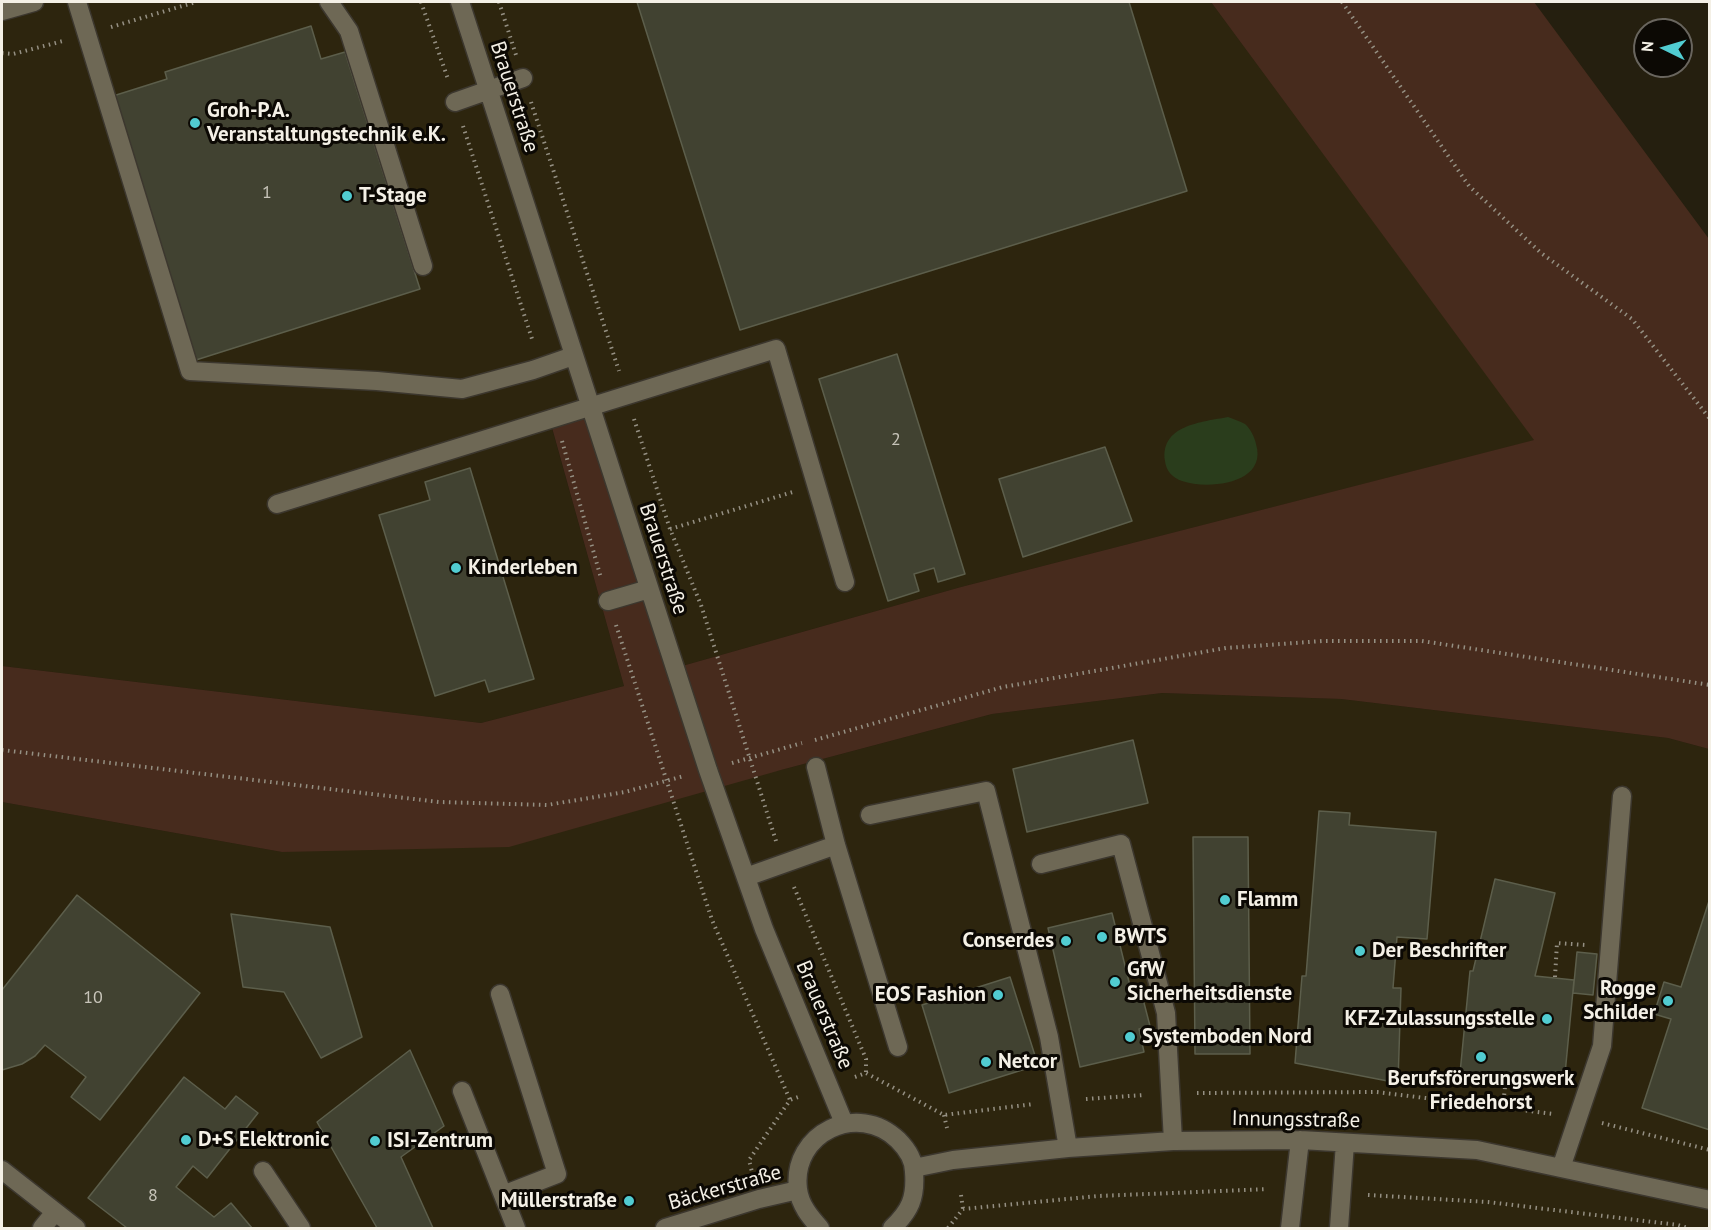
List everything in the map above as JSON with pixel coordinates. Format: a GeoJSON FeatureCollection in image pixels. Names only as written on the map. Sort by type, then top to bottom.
{"type":"FeatureCollection","features":[{"type":"Feature","properties":{"kind":"street"},"geometry":{"type":"LineString","coordinates":[[2,11],[34,2]]}},
{"type":"Feature","properties":{"kind":"street"},"geometry":{"type":"LineString","coordinates":[[77,2],[190,371],[366,380],[462,389],[573,356]]}},
{"type":"Feature","properties":{"kind":"street"},"geometry":{"type":"LineString","coordinates":[[328,2],[350,31],[423,266]]}},
{"type":"Feature","properties":{"kind":"street","name":"Brauerstraße"},"geometry":{"type":"LineString","coordinates":[[460,2],[708,770],[764,929],[844,1123]]}},
{"type":"Feature","properties":{"kind":"street"},"geometry":{"type":"LineString","coordinates":[[455,102],[523,78]]}},
{"type":"Feature","properties":{"kind":"street"},"geometry":{"type":"LineString","coordinates":[[277,504],[776,349],[845,582]]}},
{"type":"Feature","properties":{"kind":"street"},"geometry":{"type":"LineString","coordinates":[[608,601],[649,589]]}},
{"type":"Feature","properties":{"kind":"street"},"geometry":{"type":"LineString","coordinates":[[816,767],[836,845],[898,1047]]}},
{"type":"Feature","properties":{"kind":"street"},"geometry":{"type":"LineString","coordinates":[[870,815],[986,791],[1049,1037],[1068,1148]]}},
{"type":"Feature","properties":{"kind":"street"},"geometry":{"type":"LineString","coordinates":[[1561,1168],[1602,1046],[1622,796]]}},
{"type":"Feature","properties":{"kind":"street"},"geometry":{"type":"LineString","coordinates":[[1041,864],[1121,844],[1166,1013],[1173,1141]]}},
{"type":"Feature","properties":{"kind":"street"},"geometry":{"type":"LineString","coordinates":[[746,876],[836,845]]}},
{"type":"Feature","properties":{"kind":"street"},"geometry":{"type":"LineString","coordinates":[[500,994],[557,1174],[503,1195]]}},
{"type":"Feature","properties":{"kind":"street"},"geometry":{"type":"LineString","coordinates":[[462,1091],[516,1228]]}},
{"type":"Feature","properties":{"kind":"street"},"geometry":{"type":"LineString","coordinates":[[820,1228],[806,1212],[798,1190],[798,1168],[807,1148],[824,1132],[844,1123],[867,1123],[888,1131],[905,1147],[914,1168],[915,1192],[906,1215],[892,1228]]}},
{"type":"Feature","properties":{"kind":"street"},"geometry":{"type":"LineString","coordinates":[[1290,1228],[1300,1140]]}},
{"type":"Feature","properties":{"kind":"street","name":"Innungsstraße"},"geometry":{"type":"LineString","coordinates":[[914,1168],[953,1160],[1068,1148],[1173,1141],[1300,1140],[1477,1150],[1710,1200]]}},
{"type":"Feature","properties":{"kind":"street"},"geometry":{"type":"LineString","coordinates":[[1339,1228],[1345,1143]]}},
{"type":"Feature","properties":{"kind":"street"},"geometry":{"type":"LineString","coordinates":[[2,1170],[76,1228]]}},
{"type":"Feature","properties":{"kind":"street"},"geometry":{"type":"LineString","coordinates":[[263,1171],[301,1228]]}},
{"type":"Feature","properties":{"kind":"street","name":"Bäckerstraße"},"geometry":{"type":"LineString","coordinates":[[665,1228],[759,1199],[798,1190]]}},
{"type":"Feature","properties":{"kind":"street"},"geometry":{"type":"LineString","coordinates":[[42,1228],[55,1212]]}},
{"type":"Feature","properties":{"kind":"path"},"geometry":{"type":"LineString","coordinates":[[421,2],[541,367]]}},
{"type":"Feature","properties":{"kind":"path"},"geometry":{"type":"LineString","coordinates":[[499,2],[670,529],[700,605],[784,863],[866,1059],[866,1073]]}},
{"type":"Feature","properties":{"kind":"path"},"geometry":{"type":"LineString","coordinates":[[1342,2],[1469,186],[1541,253],[1632,319],[1710,418]]}},
{"type":"Feature","properties":{"kind":"path"},"geometry":{"type":"LineString","coordinates":[[556,418],[608,601],[712,920],[790,1100]]}},
{"type":"Feature","properties":{"kind":"path"},"geometry":{"type":"LineString","coordinates":[[670,529],[816,484]]}},
{"type":"Feature","properties":{"kind":"path"},"geometry":{"type":"LineString","coordinates":[[735,762],[1003,687],[1226,648],[1322,641],[1422,641],[1710,685]]}},
{"type":"Feature","properties":{"kind":"path"},"geometry":{"type":"LineString","coordinates":[[2,750],[439,802],[547,805],[625,792],[682,777]]}},
{"type":"Feature","properties":{"kind":"path"},"geometry":{"type":"LineString","coordinates":[[1554,977],[1557,943],[1610,947]]}},
{"type":"Feature","properties":{"kind":"path"},"geometry":{"type":"LineString","coordinates":[[855,1077],[866,1073],[944,1115],[1060,1101],[1169,1093],[1377,1092],[1578,1118],[1710,1149]]}},
{"type":"Feature","properties":{"kind":"path"},"geometry":{"type":"LineString","coordinates":[[1503,1107],[1506,1077]]}},
{"type":"Feature","properties":{"kind":"path"},"geometry":{"type":"LineString","coordinates":[[753,1176],[749,1160],[790,1100],[801,1096]]}},
{"type":"Feature","properties":{"kind":"path"},"geometry":{"type":"LineString","coordinates":[[944,1115],[947,1128]]}},
{"type":"Feature","properties":{"kind":"path"},"geometry":{"type":"LineString","coordinates":[[948,1228],[963,1209],[961,1195]]}},
{"type":"Feature","properties":{"kind":"shaded area"},"geometry":{"type":"Polygon","coordinates":[[[2,2],[1211,2],[1535,440],[961,587],[675,668],[549,418],[624,686],[481,723],[2,666],[2,2]]]}},
{"type":"Feature","properties":{"kind":"shaded area"},"geometry":{"type":"Polygon","coordinates":[[[1211,2],[1534,2],[1709,239],[1709,749],[1668,738],[1341,699],[1162,693],[992,714],[781,770],[509,847],[282,852],[2,802],[2,666],[481,723],[624,686],[549,417],[589,406],[675,668],[961,587],[1534,440],[1211,2]]]}},
{"type":"Feature","properties":{"kind":"shaded area"},"geometry":{"type":"Polygon","coordinates":[[[1228,417],[1245,424],[1256,444],[1257,457],[1253,468],[1245,476],[1220,484],[1206,485],[1179,480],[1170,474],[1165,461],[1165,449],[1169,440],[1176,433],[1185,427],[1228,417]]]}},
{"type":"Feature","properties":{"kind":"shaded area"},"geometry":{"type":"Polygon","coordinates":[[[1162,693],[1341,699],[1668,738],[1709,749],[1709,1228],[2,1228],[2,802],[282,852],[781,770],[992,714],[1162,693]]]}},
{"type":"Feature","properties":{"kind":"building"},"geometry":{"type":"Polygon","coordinates":[[[637,2],[1129,2],[1187,191],[740,330],[637,2]]]}},
{"type":"Feature","properties":{"kind":"building"},"geometry":{"type":"Polygon","coordinates":[[[311,26],[321,59],[345,52],[420,289],[196,360],[113,96],[167,79],[165,72],[311,26]]]}},
{"type":"Feature","properties":{"kind":"building"},"geometry":{"type":"Polygon","coordinates":[[[897,354],[965,574],[938,582],[934,568],[914,574],[919,591],[888,601],[819,379],[897,354]]]}},
{"type":"Feature","properties":{"kind":"building"},"geometry":{"type":"Polygon","coordinates":[[[1105,447],[1132,521],[1023,557],[999,479],[1105,447]]]}},
{"type":"Feature","properties":{"kind":"building"},"geometry":{"type":"Polygon","coordinates":[[[470,468],[534,679],[489,692],[485,680],[435,696],[379,515],[430,500],[425,482],[470,468]]]}},
{"type":"Feature","properties":{"kind":"building"},"geometry":{"type":"Polygon","coordinates":[[[1133,740],[1148,803],[1027,832],[1013,769],[1133,740]]]}},
{"type":"Feature","properties":{"kind":"building"},"geometry":{"type":"Polygon","coordinates":[[[1319,811],[1350,813],[1349,825],[1436,832],[1427,939],[1397,937],[1393,988],[1401,988],[1398,1083],[1295,1063],[1302,976],[1306,976],[1319,811]]]}},
{"type":"Feature","properties":{"kind":"building"},"geometry":{"type":"Polygon","coordinates":[[[1193,837],[1248,837],[1250,1054],[1195,1054],[1193,837]]]}},
{"type":"Feature","properties":{"kind":"building"},"geometry":{"type":"Polygon","coordinates":[[[1495,879],[1555,893],[1535,976],[1574,980],[1565,1074],[1530,1071],[1529,1080],[1460,1073],[1470,971],[1473,971],[1495,879]]]}},
{"type":"Feature","properties":{"kind":"building"},"geometry":{"type":"Polygon","coordinates":[[[77,895],[200,993],[100,1120],[71,1097],[86,1077],[45,1045],[35,1056],[22,1064],[2,1070],[2,990],[77,895]]]}},
{"type":"Feature","properties":{"kind":"building"},"geometry":{"type":"Polygon","coordinates":[[[1710,898],[1710,1130],[1642,1108],[1671,1019],[1654,1014],[1664,982],[1681,987],[1710,898]]]}},
{"type":"Feature","properties":{"kind":"building"},"geometry":{"type":"Polygon","coordinates":[[[1112,913],[1134,1002],[1143,999],[1150,1026],[1139,1029],[1144,1052],[1080,1067],[1048,928],[1112,913]]]}},
{"type":"Feature","properties":{"kind":"building"},"geometry":{"type":"Polygon","coordinates":[[[231,914],[330,927],[362,1037],[321,1058],[284,992],[243,987],[231,914]]]}},
{"type":"Feature","properties":{"kind":"building"},"geometry":{"type":"Polygon","coordinates":[[[1577,952],[1597,954],[1593,995],[1573,993],[1577,952]]]}},
{"type":"Feature","properties":{"kind":"building"},"geometry":{"type":"Polygon","coordinates":[[[1010,977],[1038,1065],[949,1093],[922,1005],[1010,977]]]}},
{"type":"Feature","properties":{"kind":"building","name":"ISI-Zentrum"},"geometry":{"type":"Polygon","coordinates":[[[410,1050],[444,1126],[401,1157],[433,1228],[377,1228],[317,1122],[410,1050]]]}},
{"type":"Feature","properties":{"kind":"building","name":"D+S Elektronic"},"geometry":{"type":"Polygon","coordinates":[[[184,1077],[225,1109],[236,1096],[258,1113],[207,1178],[193,1166],[176,1187],[214,1217],[231,1203],[252,1228],[127,1228],[88,1198],[184,1077]]]}},
{"type":"Feature","properties":{"kind":"place","name":"Groh-P.A. Veranstaltungstechnik e.K."},"geometry":{"type":"Point","coordinates":[195,123]}},
{"type":"Feature","properties":{"kind":"place","name":"T-Stage"},"geometry":{"type":"Point","coordinates":[347,196]}},
{"type":"Feature","properties":{"kind":"place","name":"Kinderleben"},"geometry":{"type":"Point","coordinates":[456,568]}},
{"type":"Feature","properties":{"kind":"place","name":"Flamm"},"geometry":{"type":"Point","coordinates":[1225,900]}},
{"type":"Feature","properties":{"kind":"place","name":"BWTS"},"geometry":{"type":"Point","coordinates":[1102,937]}},
{"type":"Feature","properties":{"kind":"place","name":"Conserdes"},"geometry":{"type":"Point","coordinates":[1066,941]}},
{"type":"Feature","properties":{"kind":"place","name":"Der Beschrifter"},"geometry":{"type":"Point","coordinates":[1360,951]}},
{"type":"Feature","properties":{"kind":"place","name":"GfW Sicherheitsdienste"},"geometry":{"type":"Point","coordinates":[1115,982]}},
{"type":"Feature","properties":{"kind":"place","name":"EOS Fashion"},"geometry":{"type":"Point","coordinates":[998,995]}},
{"type":"Feature","properties":{"kind":"place","name":"Rogge Schilder"},"geometry":{"type":"Point","coordinates":[1668,1001]}},
{"type":"Feature","properties":{"kind":"place","name":"KFZ-Zulassungsstelle"},"geometry":{"type":"Point","coordinates":[1547,1019]}},
{"type":"Feature","properties":{"kind":"place","name":"Systemboden Nord"},"geometry":{"type":"Point","coordinates":[1130,1037]}},
{"type":"Feature","properties":{"kind":"place","name":"Berufsförerungswerk Friedehorst"},"geometry":{"type":"Point","coordinates":[1481,1057]}},
{"type":"Feature","properties":{"kind":"place","name":"Netcor"},"geometry":{"type":"Point","coordinates":[986,1062]}},
{"type":"Feature","properties":{"kind":"place","name":"D+S Elektronic"},"geometry":{"type":"Point","coordinates":[186,1140]}},
{"type":"Feature","properties":{"kind":"place","name":"ISI-Zentrum"},"geometry":{"type":"Point","coordinates":[375,1141]}},
{"type":"Feature","properties":{"kind":"place","name":"Müllerstraße"},"geometry":{"type":"Point","coordinates":[629,1201]}}]}
